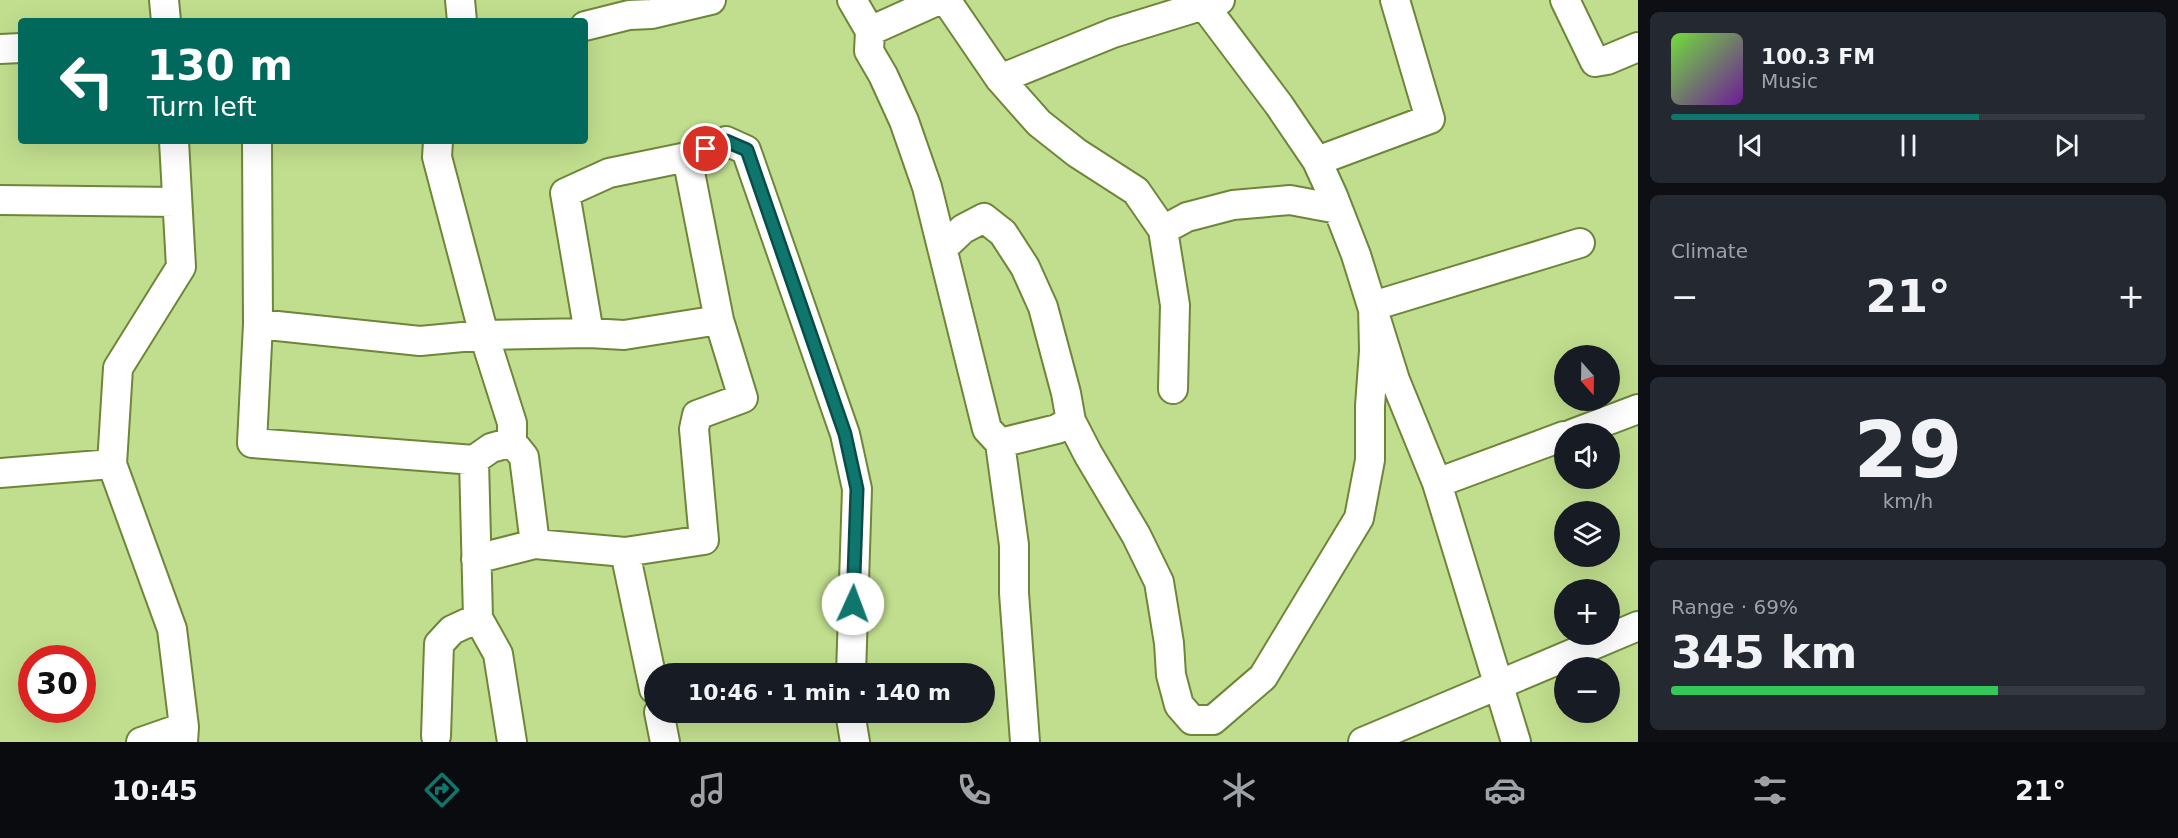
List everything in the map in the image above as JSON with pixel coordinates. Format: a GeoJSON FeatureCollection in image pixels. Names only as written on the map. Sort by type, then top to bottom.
{"type":"FeatureCollection","features":[{"type":"Feature","properties":{"kind":"street"},"geometry":{"type":"LineString","coordinates":[[164,0],[166,18]]}},
{"type":"Feature","properties":{"kind":"street"},"geometry":{"type":"LineString","coordinates":[[460,0],[462,18]]}},
{"type":"Feature","properties":{"kind":"street"},"geometry":{"type":"LineString","coordinates":[[588,25],[628,7],[652,14],[711,0]]}},
{"type":"Feature","properties":{"kind":"street"},"geometry":{"type":"LineString","coordinates":[[852,0],[870,31],[869,51],[904,121],[927,187],[987,429],[1000,442],[1014,545],[1014,593],[1025,742]]}},
{"type":"Feature","properties":{"kind":"street"},"geometry":{"type":"LineString","coordinates":[[870,31],[939,0]]}},
{"type":"Feature","properties":{"kind":"street"},"geometry":{"type":"LineString","coordinates":[[946,0],[1000,79],[1039,123],[1077,153],[1136,191],[1163,230],[1175,305],[1173,389]]}},
{"type":"Feature","properties":{"kind":"street"},"geometry":{"type":"LineString","coordinates":[[1317,161],[1430,119],[1395,0]]}},
{"type":"Feature","properties":{"kind":"street"},"geometry":{"type":"LineString","coordinates":[[1565,0],[1595,62],[1607,60],[1638,47]]}},
{"type":"Feature","properties":{"kind":"street"},"geometry":{"type":"LineString","coordinates":[[1000,79],[1113,33],[1207,2],[1317,161],[1338,208],[1373,306],[1395,380],[1437,483],[1516,742]]}},
{"type":"Feature","properties":{"kind":"street"},"geometry":{"type":"LineString","coordinates":[[0,49],[18,48]]}},
{"type":"Feature","properties":{"kind":"street"},"geometry":{"type":"LineString","coordinates":[[589,333],[565,193],[609,173],[687,157],[726,141],[747,150],[845,434],[857,489],[851,663]]}},
{"type":"Feature","properties":{"kind":"street"},"geometry":{"type":"LineString","coordinates":[[141,742],[184,735],[172,629],[112,464],[118,368],[181,267],[174,144]]}},
{"type":"Feature","properties":{"kind":"street"},"geometry":{"type":"LineString","coordinates":[[257,144],[258,324],[252,443],[474,460],[491,448],[512,442]]}},
{"type":"Feature","properties":{"kind":"street"},"geometry":{"type":"LineString","coordinates":[[438,144],[436,157],[484,335],[512,423],[512,442],[524,457],[535,544]]}},
{"type":"Feature","properties":{"kind":"street"},"geometry":{"type":"LineString","coordinates":[[476,559],[535,544],[625,552],[704,540],[694,429],[697,415],[743,398],[718,320],[687,157]]}},
{"type":"Feature","properties":{"kind":"street"},"geometry":{"type":"LineString","coordinates":[[0,200],[177,202]]}},
{"type":"Feature","properties":{"kind":"street"},"geometry":{"type":"LineString","coordinates":[[1163,230],[1187,217],[1233,205],[1290,200],[1338,208]]}},
{"type":"Feature","properties":{"kind":"street"},"geometry":{"type":"LineString","coordinates":[[943,249],[963,229],[984,218],[1003,233],[1025,267],[1043,307],[1066,393],[1071,421],[1136,535],[1159,582],[1169,643],[1171,675],[1187,731],[1213,720],[1263,677],[1359,518],[1370,460],[1374,351],[1373,306]]}},
{"type":"Feature","properties":{"kind":"street"},"geometry":{"type":"LineString","coordinates":[[1373,306],[1580,243]]}},
{"type":"Feature","properties":{"kind":"street"},"geometry":{"type":"LineString","coordinates":[[258,324],[420,341],[484,335],[589,333],[624,335],[718,320]]}},
{"type":"Feature","properties":{"kind":"street"},"geometry":{"type":"LineString","coordinates":[[1601,423],[1638,409]]}},
{"type":"Feature","properties":{"kind":"street"},"geometry":{"type":"LineString","coordinates":[[1000,442],[1057,429],[1071,421]]}},
{"type":"Feature","properties":{"kind":"street"},"geometry":{"type":"LineString","coordinates":[[1437,483],[1554,440]]}},
{"type":"Feature","properties":{"kind":"street"},"geometry":{"type":"LineString","coordinates":[[474,460],[478,618],[498,654],[512,742]]}},
{"type":"Feature","properties":{"kind":"street"},"geometry":{"type":"LineString","coordinates":[[0,473],[112,464]]}},
{"type":"Feature","properties":{"kind":"street"},"geometry":{"type":"LineString","coordinates":[[625,552],[648,663]]}},
{"type":"Feature","properties":{"kind":"street"},"geometry":{"type":"LineString","coordinates":[[436,736],[439,644],[452,630],[478,618]]}},
{"type":"Feature","properties":{"kind":"street"},"geometry":{"type":"LineString","coordinates":[[1363,742],[1638,626]]}},
{"type":"Feature","properties":{"kind":"street"},"geometry":{"type":"LineString","coordinates":[[661,723],[665,742]]}},
{"type":"Feature","properties":{"kind":"street"},"geometry":{"type":"LineString","coordinates":[[852,723],[855,742]]}},
{"type":"Feature","properties":{"kind":"route"},"geometry":{"type":"LineString","coordinates":[[706,149],[726,141],[747,150],[845,434],[857,489],[853,604]]}}]}
